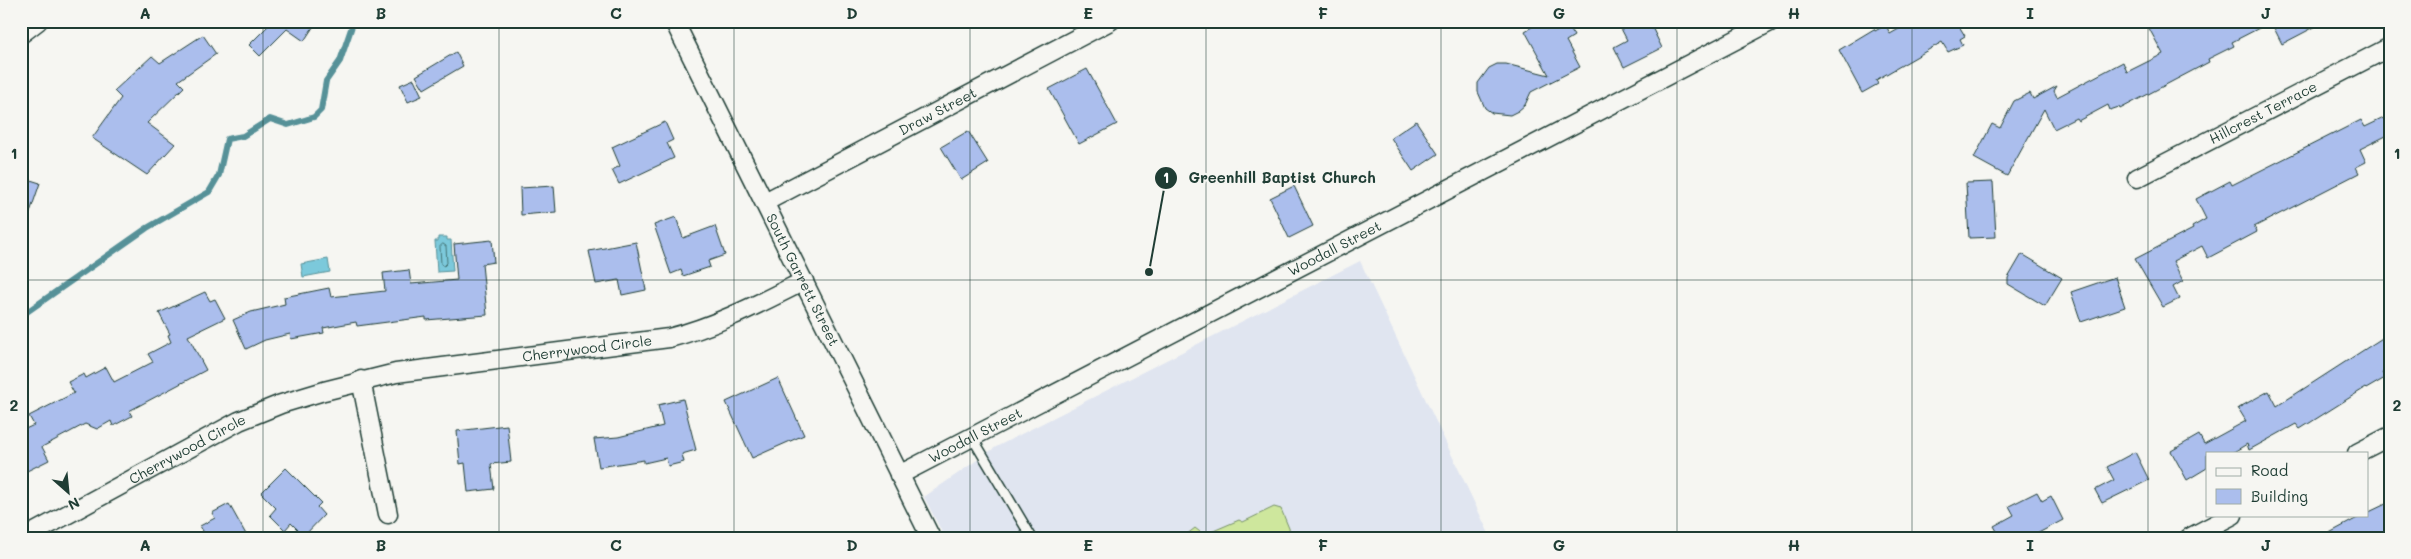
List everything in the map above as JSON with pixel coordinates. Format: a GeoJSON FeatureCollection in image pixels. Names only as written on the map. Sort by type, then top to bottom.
{"type":"FeatureCollection","features":[{"type":"Feature","properties":{"kind":"street"},"geometry":{"type":"LineString","coordinates":[[21,34],[38,21]]}},
{"type":"Feature","properties":{"kind":"street","name":"South Garrett Street"},"geometry":{"type":"LineString","coordinates":[[674,21],[931,538]]}},
{"type":"Feature","properties":{"kind":"street","name":"Draw Street"},"geometry":{"type":"LineString","coordinates":[[765,202],[1110,21]]}},
{"type":"Feature","properties":{"kind":"street","name":"Woodall Street"},"geometry":{"type":"LineString","coordinates":[[899,475],[1772,21]]}},
{"type":"Feature","properties":{"kind":"street","name":"Hillcrest Terrace"},"geometry":{"type":"LineString","coordinates":[[2137,178],[2390,47]]}},
{"type":"Feature","properties":{"kind":"street","name":"Cherrywood Circle"},"geometry":{"type":"LineString","coordinates":[[24,538],[239,421],[281,404],[361,380],[420,369],[669,338],[696,331],[718,322],[804,281]]}},
{"type":"Feature","properties":{"kind":"street"},"geometry":{"type":"LineString","coordinates":[[361,380],[388,514]]}},
{"type":"Feature","properties":{"kind":"street"},"geometry":{"type":"LineString","coordinates":[[2359,452],[2390,436]]}},
{"type":"Feature","properties":{"kind":"street"},"geometry":{"type":"LineString","coordinates":[[2189,538],[2231,516]]}},
{"type":"Feature","properties":{"kind":"lane"},"geometry":{"type":"LineString","coordinates":[[972,437],[1032,538]]}},
{"type":"Feature","properties":{"kind":"shaded area"},"geometry":{"type":"Polygon","coordinates":[[[1360,261],[1491,538],[945,538],[924,497],[996,447],[1360,261]]]}},
{"type":"Feature","properties":{"kind":"green space"},"geometry":{"type":"Polygon","coordinates":[[[1274,507],[1281,509],[1293,538],[1182,538],[1195,528],[1204,535],[1239,520],[1243,522],[1274,507]]]}},
{"type":"Feature","properties":{"kind":"water"},"geometry":{"type":"Polygon","coordinates":[[[438,237],[447,237],[447,240],[451,240],[453,271],[437,272],[435,241],[438,241],[438,237]]]}},
{"type":"Feature","properties":{"kind":"water"},"geometry":{"type":"Polygon","coordinates":[[[328,259],[330,272],[303,277],[301,264],[328,259]]]}},
{"type":"Feature","properties":{"kind":"building"},"geometry":{"type":"Polygon","coordinates":[[[273,21],[317,21],[304,41],[287,29],[260,56],[249,45],[273,21]]]}},
{"type":"Feature","properties":{"kind":"building"},"geometry":{"type":"Polygon","coordinates":[[[1542,21],[1566,21],[1574,36],[1566,41],[1580,67],[1531,92],[1525,105],[1518,111],[1510,115],[1492,113],[1485,108],[1478,92],[1478,83],[1489,68],[1497,64],[1506,64],[1549,75],[1525,31],[1542,21]]]}},
{"type":"Feature","properties":{"kind":"building"},"geometry":{"type":"Polygon","coordinates":[[[1617,21],[1649,21],[1662,48],[1624,67],[1614,47],[1627,40],[1617,21]]]}},
{"type":"Feature","properties":{"kind":"building"},"geometry":{"type":"Polygon","coordinates":[[[1913,21],[1956,21],[1965,36],[1960,39],[1963,45],[1948,52],[1942,42],[1876,80],[1878,84],[1862,93],[1839,50],[1874,29],[1875,31],[1886,25],[1890,34],[1913,21]]]}},
{"type":"Feature","properties":{"kind":"building"},"geometry":{"type":"Polygon","coordinates":[[[2145,21],[2326,21],[2282,44],[2271,22],[2232,42],[2234,46],[2208,59],[2209,62],[2120,109],[2119,107],[2110,110],[2108,105],[2078,121],[2076,118],[2054,129],[2044,109],[2007,176],[1974,158],[1992,124],[2000,128],[2014,101],[2030,93],[2033,99],[2057,86],[2054,91],[2057,97],[2123,62],[2127,72],[2163,54],[2145,21]]]}},
{"type":"Feature","properties":{"kind":"building"},"geometry":{"type":"Polygon","coordinates":[[[203,35],[216,54],[178,81],[184,87],[147,123],[175,144],[147,175],[92,138],[121,98],[114,91],[152,56],[160,63],[203,35]]]}},
{"type":"Feature","properties":{"kind":"building"},"geometry":{"type":"Polygon","coordinates":[[[456,52],[463,66],[424,89],[416,76],[456,52]]]}},
{"type":"Feature","properties":{"kind":"building"},"geometry":{"type":"Polygon","coordinates":[[[1087,69],[1117,124],[1079,144],[1049,89],[1087,69]]]}},
{"type":"Feature","properties":{"kind":"building"},"geometry":{"type":"Polygon","coordinates":[[[414,79],[422,96],[408,102],[400,85],[414,79]]]}},
{"type":"Feature","properties":{"kind":"building"},"geometry":{"type":"Polygon","coordinates":[[[2390,115],[2390,134],[2360,149],[2366,162],[2356,167],[2359,173],[2254,227],[2257,232],[2208,258],[2202,246],[2173,261],[2183,281],[2173,287],[2179,299],[2163,307],[2135,259],[2193,229],[2192,227],[2206,219],[2196,199],[2230,181],[2232,185],[2361,120],[2365,127],[2390,115]]]}},
{"type":"Feature","properties":{"kind":"building"},"geometry":{"type":"Polygon","coordinates":[[[1416,121],[1438,154],[1413,171],[1391,138],[1416,121]]]}},
{"type":"Feature","properties":{"kind":"building"},"geometry":{"type":"Polygon","coordinates":[[[665,122],[673,140],[667,143],[674,158],[619,184],[612,170],[620,166],[612,147],[665,122]]]}},
{"type":"Feature","properties":{"kind":"building"},"geometry":{"type":"Polygon","coordinates":[[[968,131],[988,163],[961,180],[941,147],[968,131]]]}},
{"type":"Feature","properties":{"kind":"building"},"geometry":{"type":"Polygon","coordinates":[[[21,177],[40,183],[24,230],[21,229],[21,177]]]}},
{"type":"Feature","properties":{"kind":"building"},"geometry":{"type":"Polygon","coordinates":[[[1993,182],[1996,237],[1969,238],[1966,183],[1993,182]]]}},
{"type":"Feature","properties":{"kind":"building"},"geometry":{"type":"Polygon","coordinates":[[[554,186],[556,212],[521,215],[520,188],[554,186]]]}},
{"type":"Feature","properties":{"kind":"building"},"geometry":{"type":"Polygon","coordinates":[[[1294,186],[1313,226],[1289,238],[1270,198],[1294,186]]]}},
{"type":"Feature","properties":{"kind":"building"},"geometry":{"type":"Polygon","coordinates":[[[676,217],[683,238],[715,226],[725,255],[708,261],[710,267],[683,276],[681,270],[671,274],[654,225],[676,217]]]}},
{"type":"Feature","properties":{"kind":"building"},"geometry":{"type":"Polygon","coordinates":[[[492,240],[494,262],[482,264],[487,315],[426,320],[426,317],[357,326],[356,322],[323,328],[324,333],[291,339],[290,334],[265,340],[246,349],[233,320],[251,312],[285,304],[284,297],[329,288],[331,297],[385,291],[383,273],[409,270],[411,284],[457,280],[454,244],[492,240]]]}},
{"type":"Feature","properties":{"kind":"building"},"geometry":{"type":"Polygon","coordinates":[[[636,242],[646,290],[622,295],[619,280],[596,284],[589,251],[636,242]]]}},
{"type":"Feature","properties":{"kind":"building"},"geometry":{"type":"Polygon","coordinates":[[[2022,254],[2062,278],[2045,306],[2008,284],[2008,278],[2022,254]]]}},
{"type":"Feature","properties":{"kind":"building"},"geometry":{"type":"Polygon","coordinates":[[[2115,277],[2125,307],[2081,322],[2071,292],[2115,277]]]}},
{"type":"Feature","properties":{"kind":"building"},"geometry":{"type":"Polygon","coordinates":[[[205,292],[210,301],[215,299],[225,318],[188,336],[206,370],[129,411],[132,416],[113,426],[111,421],[97,429],[85,424],[42,447],[49,460],[21,474],[21,431],[34,425],[29,416],[74,393],[68,382],[84,374],[86,378],[106,367],[114,382],[153,362],[148,354],[171,342],[168,335],[170,334],[159,313],[205,292]]]}},
{"type":"Feature","properties":{"kind":"building"},"geometry":{"type":"Polygon","coordinates":[[[2390,333],[2390,368],[2382,373],[2385,378],[2365,388],[2300,429],[2296,424],[2249,450],[2247,444],[2234,452],[2206,452],[2206,469],[2187,480],[2171,451],[2199,435],[2204,444],[2246,421],[2238,408],[2269,391],[2277,406],[2390,333]]]}},
{"type":"Feature","properties":{"kind":"building"},"geometry":{"type":"Polygon","coordinates":[[[778,378],[804,435],[752,458],[726,402],[778,378]]]}},
{"type":"Feature","properties":{"kind":"building"},"geometry":{"type":"Polygon","coordinates":[[[683,399],[696,450],[682,454],[684,462],[668,466],[666,458],[644,463],[644,460],[599,467],[594,439],[618,437],[663,426],[658,405],[683,399]]]}},
{"type":"Feature","properties":{"kind":"building"},"geometry":{"type":"Polygon","coordinates":[[[507,425],[511,462],[491,464],[494,489],[468,492],[465,463],[460,464],[457,431],[507,425]]]}},
{"type":"Feature","properties":{"kind":"building"},"geometry":{"type":"Polygon","coordinates":[[[2135,452],[2149,480],[2102,503],[2095,490],[2114,480],[2107,467],[2135,452]]]}},
{"type":"Feature","properties":{"kind":"building"},"geometry":{"type":"Polygon","coordinates":[[[286,468],[321,503],[317,507],[324,515],[304,536],[291,523],[285,530],[270,515],[276,508],[261,493],[286,468]]]}},
{"type":"Feature","properties":{"kind":"building"},"geometry":{"type":"Polygon","coordinates":[[[2037,492],[2042,501],[2051,496],[2063,520],[2029,538],[2001,538],[1994,526],[2014,515],[2009,506],[2037,492]]]}},
{"type":"Feature","properties":{"kind":"building"},"geometry":{"type":"Polygon","coordinates":[[[2390,502],[2390,538],[2320,538],[2361,516],[2368,516],[2368,513],[2390,502]]]}},
{"type":"Feature","properties":{"kind":"building"},"geometry":{"type":"Polygon","coordinates":[[[229,504],[248,538],[207,538],[200,526],[215,518],[212,513],[229,504]]]}},
{"type":"Feature","properties":{"kind":"waterway"},"geometry":{"type":"LineString","coordinates":[[21,316],[147,228],[209,192],[219,175],[227,139],[243,136],[270,119],[288,125],[314,117],[321,110],[326,81],[340,61],[352,26],[357,21]]}},
{"type":"Feature","properties":{"kind":"place","name":"Greenhill Baptist Church"},"geometry":{"type":"Point","coordinates":[1149,272]}}]}
